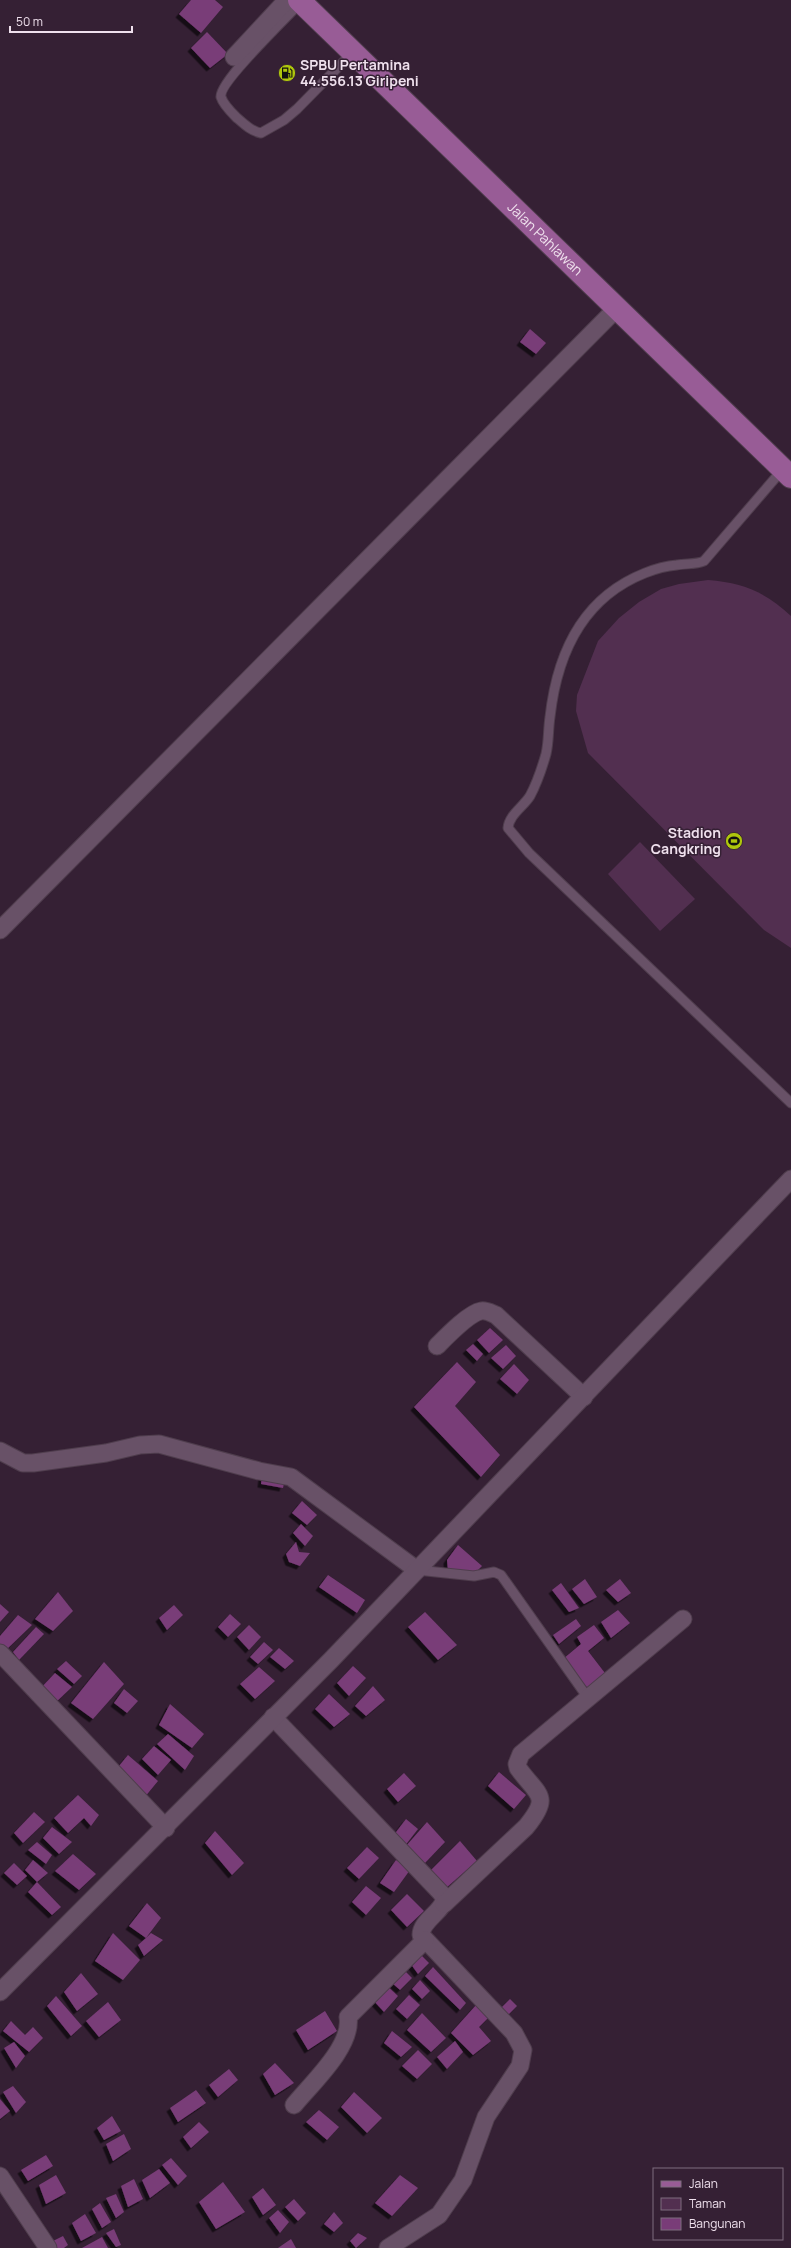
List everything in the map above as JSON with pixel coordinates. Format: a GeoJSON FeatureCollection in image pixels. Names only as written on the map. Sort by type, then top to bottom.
{"type":"FeatureCollection","features":[{"type":"Feature","properties":{"kind":"main road","name":"Jalan Pahlawan"},"geometry":{"type":"LineString","coordinates":[[296,1],[352,52],[787,473]]}},
{"type":"Feature","properties":{"kind":"street"},"geometry":{"type":"LineString","coordinates":[[234,57],[296,1]]}},
{"type":"Feature","properties":{"kind":"street"},"geometry":{"type":"LineString","coordinates":[[0,930],[617,308]]}},
{"type":"Feature","properties":{"kind":"street"},"geometry":{"type":"LineString","coordinates":[[0,1992],[166,1828],[584,1397],[791,1179]]}},
{"type":"Feature","properties":{"kind":"street"},"geometry":{"type":"LineString","coordinates":[[437,1346],[473,1314],[480,1311],[487,1311],[496,1315],[584,1397]]}},
{"type":"Feature","properties":{"kind":"street"},"geometry":{"type":"LineString","coordinates":[[0,1451],[23,1463],[33,1463],[106,1453],[140,1445],[160,1444],[259,1471],[291,1477],[416,1570]]}},
{"type":"Feature","properties":{"kind":"street"},"geometry":{"type":"LineString","coordinates":[[388,2248],[428,2224],[439,2215],[453,2197],[464,2180],[486,2117],[520,2066],[522,2058],[521,2044],[514,2033],[425,1940],[421,1931],[444,1904],[526,1827],[538,1812],[541,1800],[539,1792],[518,1768],[517,1764],[521,1754],[683,1619]]}},
{"type":"Feature","properties":{"kind":"street"},"geometry":{"type":"LineString","coordinates":[[0,1653],[166,1828]]}},
{"type":"Feature","properties":{"kind":"street"},"geometry":{"type":"LineString","coordinates":[[273,1717],[442,1893],[445,1899],[444,1904]]}},
{"type":"Feature","properties":{"kind":"street"},"geometry":{"type":"LineString","coordinates":[[294,2105],[339,2051],[349,2026],[348,2017],[425,1940]]}},
{"type":"Feature","properties":{"kind":"street"},"geometry":{"type":"LineString","coordinates":[[0,2176],[48,2248]]}},
{"type":"Feature","properties":{"kind":"lane"},"geometry":{"type":"LineString","coordinates":[[296,1],[226,83],[221,98],[241,122],[256,132],[267,131],[297,109],[352,52]]}},
{"type":"Feature","properties":{"kind":"lane"},"geometry":{"type":"LineString","coordinates":[[787,473],[704,561],[661,568],[635,577],[609,594],[582,621],[564,652],[558,673],[550,718],[549,741],[537,781],[528,798],[509,822],[508,828],[529,853],[791,1103]]}},
{"type":"Feature","properties":{"kind":"lane"},"geometry":{"type":"LineString","coordinates":[[416,1570],[474,1576],[494,1572],[501,1575],[588,1698]]}},
{"type":"Feature","properties":{"kind":"green space","name":"Stadion Cangkring"},"geometry":{"type":"Polygon","coordinates":[[[708,580],[721,581],[753,590],[772,601],[791,616],[791,948],[764,930],[588,753],[576,711],[577,695],[598,641],[619,618],[639,602],[661,589],[679,584],[708,580]]]}},
{"type":"Feature","properties":{"kind":"green space"},"geometry":{"type":"Polygon","coordinates":[[[640,842],[695,899],[660,931],[608,874],[640,842]]]}},
{"type":"Feature","properties":{"kind":"building"},"geometry":{"type":"Polygon","coordinates":[[[191,0],[215,0],[223,7],[201,33],[179,14],[191,0]]]}},
{"type":"Feature","properties":{"kind":"building"},"geometry":{"type":"Polygon","coordinates":[[[207,32],[228,54],[210,68],[191,48],[207,32]]]}},
{"type":"Feature","properties":{"kind":"building"},"geometry":{"type":"Polygon","coordinates":[[[530,329],[546,343],[536,354],[520,342],[530,329]]]}},
{"type":"Feature","properties":{"kind":"building"},"geometry":{"type":"Polygon","coordinates":[[[490,1328],[503,1340],[489,1353],[477,1340],[490,1328]]]}},
{"type":"Feature","properties":{"kind":"building"},"geometry":{"type":"Polygon","coordinates":[[[473,1344],[483,1354],[477,1361],[466,1350],[473,1344]]]}},
{"type":"Feature","properties":{"kind":"building"},"geometry":{"type":"Polygon","coordinates":[[[506,1345],[516,1356],[503,1369],[491,1358],[506,1345]]]}},
{"type":"Feature","properties":{"kind":"building"},"geometry":{"type":"Polygon","coordinates":[[[457,1362],[476,1382],[455,1406],[500,1455],[481,1477],[414,1407],[457,1362]]]}},
{"type":"Feature","properties":{"kind":"building"},"geometry":{"type":"Polygon","coordinates":[[[514,1364],[529,1380],[517,1394],[500,1379],[514,1364]]]}},
{"type":"Feature","properties":{"kind":"building"},"geometry":{"type":"Polygon","coordinates":[[[262,1476],[285,1479],[283,1488],[261,1484],[262,1476]]]}},
{"type":"Feature","properties":{"kind":"building"},"geometry":{"type":"Polygon","coordinates":[[[302,1501],[317,1515],[307,1525],[292,1513],[302,1501]]]}},
{"type":"Feature","properties":{"kind":"building"},"geometry":{"type":"Polygon","coordinates":[[[301,1524],[313,1536],[305,1546],[293,1533],[301,1524]]]}},
{"type":"Feature","properties":{"kind":"building"},"geometry":{"type":"Polygon","coordinates":[[[296,1542],[299,1552],[310,1553],[300,1566],[289,1562],[286,1554],[296,1542]]]}},
{"type":"Feature","properties":{"kind":"building"},"geometry":{"type":"Polygon","coordinates":[[[458,1545],[482,1566],[474,1574],[448,1571],[447,1560],[458,1545]]]}},
{"type":"Feature","properties":{"kind":"building"},"geometry":{"type":"Polygon","coordinates":[[[328,1575],[365,1600],[357,1613],[319,1587],[328,1575]]]}},
{"type":"Feature","properties":{"kind":"building"},"geometry":{"type":"Polygon","coordinates":[[[585,1579],[597,1597],[584,1604],[572,1589],[585,1579]]]}},
{"type":"Feature","properties":{"kind":"building"},"geometry":{"type":"Polygon","coordinates":[[[620,1579],[631,1593],[618,1602],[606,1590],[620,1579]]]}},
{"type":"Feature","properties":{"kind":"building"},"geometry":{"type":"Polygon","coordinates":[[[561,1583],[579,1608],[569,1612],[552,1590],[561,1583]]]}},
{"type":"Feature","properties":{"kind":"building"},"geometry":{"type":"Polygon","coordinates":[[[58,1592],[73,1611],[53,1631],[35,1619],[58,1592]]]}},
{"type":"Feature","properties":{"kind":"building"},"geometry":{"type":"Polygon","coordinates":[[[0,1604],[9,1612],[0,1622],[0,1604]]]}},
{"type":"Feature","properties":{"kind":"building"},"geometry":{"type":"Polygon","coordinates":[[[174,1605],[183,1615],[167,1630],[159,1618],[174,1605]]]}},
{"type":"Feature","properties":{"kind":"building"},"geometry":{"type":"Polygon","coordinates":[[[618,1610],[630,1623],[611,1638],[601,1622],[618,1610]]]}},
{"type":"Feature","properties":{"kind":"building"},"geometry":{"type":"Polygon","coordinates":[[[425,1612],[457,1645],[438,1660],[408,1627],[425,1612]]]}},
{"type":"Feature","properties":{"kind":"building"},"geometry":{"type":"Polygon","coordinates":[[[230,1614],[241,1624],[228,1637],[218,1627],[230,1614]]]}},
{"type":"Feature","properties":{"kind":"building"},"geometry":{"type":"Polygon","coordinates":[[[18,1615],[32,1625],[5,1651],[0,1646],[0,1636],[18,1615]]]}},
{"type":"Feature","properties":{"kind":"building"},"geometry":{"type":"Polygon","coordinates":[[[576,1619],[581,1626],[559,1644],[553,1635],[576,1619]]]}},
{"type":"Feature","properties":{"kind":"building"},"geometry":{"type":"Polygon","coordinates":[[[249,1625],[261,1637],[249,1650],[237,1637],[249,1625]]]}},
{"type":"Feature","properties":{"kind":"building"},"geometry":{"type":"Polygon","coordinates":[[[594,1625],[604,1638],[588,1651],[608,1677],[590,1691],[563,1659],[581,1644],[577,1637],[594,1625]]]}},
{"type":"Feature","properties":{"kind":"building"},"geometry":{"type":"Polygon","coordinates":[[[36,1627],[44,1634],[19,1660],[13,1652],[36,1627]]]}},
{"type":"Feature","properties":{"kind":"building"},"geometry":{"type":"Polygon","coordinates":[[[264,1642],[273,1650],[258,1664],[250,1657],[264,1642]]]}},
{"type":"Feature","properties":{"kind":"building"},"geometry":{"type":"Polygon","coordinates":[[[279,1648],[294,1661],[285,1669],[270,1657],[279,1648]]]}},
{"type":"Feature","properties":{"kind":"building"},"geometry":{"type":"Polygon","coordinates":[[[66,1661],[82,1676],[74,1684],[57,1669],[66,1661]]]}},
{"type":"Feature","properties":{"kind":"building"},"geometry":{"type":"Polygon","coordinates":[[[104,1662],[124,1684],[93,1719],[71,1703],[104,1662]]]}},
{"type":"Feature","properties":{"kind":"building"},"geometry":{"type":"Polygon","coordinates":[[[353,1666],[366,1678],[349,1696],[337,1683],[353,1666]]]}},
{"type":"Feature","properties":{"kind":"building"},"geometry":{"type":"Polygon","coordinates":[[[259,1667],[275,1681],[255,1699],[240,1684],[259,1667]]]}},
{"type":"Feature","properties":{"kind":"building"},"geometry":{"type":"Polygon","coordinates":[[[55,1673],[72,1687],[54,1704],[39,1690],[55,1673]]]}},
{"type":"Feature","properties":{"kind":"building"},"geometry":{"type":"Polygon","coordinates":[[[373,1686],[385,1700],[366,1716],[355,1706],[373,1686]]]}},
{"type":"Feature","properties":{"kind":"building"},"geometry":{"type":"Polygon","coordinates":[[[124,1689],[138,1701],[127,1713],[114,1703],[124,1689]]]}},
{"type":"Feature","properties":{"kind":"building"},"geometry":{"type":"Polygon","coordinates":[[[329,1694],[350,1714],[334,1727],[315,1709],[329,1694]]]}},
{"type":"Feature","properties":{"kind":"building"},"geometry":{"type":"Polygon","coordinates":[[[170,1704],[204,1734],[192,1748],[159,1725],[170,1704]]]}},
{"type":"Feature","properties":{"kind":"building"},"geometry":{"type":"Polygon","coordinates":[[[168,1734],[194,1756],[185,1770],[157,1744],[168,1734]]]}},
{"type":"Feature","properties":{"kind":"building"},"geometry":{"type":"Polygon","coordinates":[[[154,1746],[171,1760],[158,1775],[142,1759],[154,1746]]]}},
{"type":"Feature","properties":{"kind":"building"},"geometry":{"type":"Polygon","coordinates":[[[128,1755],[158,1781],[144,1798],[114,1772],[128,1755]]]}},
{"type":"Feature","properties":{"kind":"building"},"geometry":{"type":"Polygon","coordinates":[[[499,1772],[526,1795],[514,1809],[488,1786],[499,1772]]]}},
{"type":"Feature","properties":{"kind":"building"},"geometry":{"type":"Polygon","coordinates":[[[404,1773],[416,1786],[398,1802],[387,1789],[404,1773]]]}},
{"type":"Feature","properties":{"kind":"building"},"geometry":{"type":"Polygon","coordinates":[[[78,1795],[99,1815],[91,1826],[84,1818],[68,1833],[54,1818],[78,1795]]]}},
{"type":"Feature","properties":{"kind":"building"},"geometry":{"type":"Polygon","coordinates":[[[34,1812],[45,1822],[23,1843],[14,1833],[34,1812]]]}},
{"type":"Feature","properties":{"kind":"building"},"geometry":{"type":"Polygon","coordinates":[[[406,1819],[418,1829],[404,1847],[393,1836],[406,1819]]]}},
{"type":"Feature","properties":{"kind":"building"},"geometry":{"type":"Polygon","coordinates":[[[427,1822],[445,1842],[425,1863],[406,1846],[427,1822]]]}},
{"type":"Feature","properties":{"kind":"building"},"geometry":{"type":"Polygon","coordinates":[[[52,1827],[72,1842],[59,1854],[43,1838],[52,1827]]]}},
{"type":"Feature","properties":{"kind":"building"},"geometry":{"type":"Polygon","coordinates":[[[215,1831],[244,1863],[232,1875],[205,1843],[215,1831]]]}},
{"type":"Feature","properties":{"kind":"building"},"geometry":{"type":"Polygon","coordinates":[[[460,1841],[477,1861],[446,1888],[429,1872],[460,1841]]]}},
{"type":"Feature","properties":{"kind":"building"},"geometry":{"type":"Polygon","coordinates":[[[37,1842],[52,1855],[46,1864],[28,1850],[37,1842]]]}},
{"type":"Feature","properties":{"kind":"building"},"geometry":{"type":"Polygon","coordinates":[[[367,1847],[379,1858],[359,1879],[347,1868],[367,1847]]]}},
{"type":"Feature","properties":{"kind":"building"},"geometry":{"type":"Polygon","coordinates":[[[73,1854],[96,1874],[79,1890],[55,1871],[73,1854]]]}},
{"type":"Feature","properties":{"kind":"building"},"geometry":{"type":"Polygon","coordinates":[[[33,1860],[48,1873],[37,1882],[25,1870],[33,1860]]]}},
{"type":"Feature","properties":{"kind":"building"},"geometry":{"type":"Polygon","coordinates":[[[396,1860],[410,1870],[394,1892],[380,1883],[396,1860]]]}},
{"type":"Feature","properties":{"kind":"building"},"geometry":{"type":"Polygon","coordinates":[[[14,1863],[27,1876],[17,1885],[4,1873],[14,1863]]]}},
{"type":"Feature","properties":{"kind":"building"},"geometry":{"type":"Polygon","coordinates":[[[37,1882],[61,1907],[52,1915],[28,1892],[37,1882]]]}},
{"type":"Feature","properties":{"kind":"building"},"geometry":{"type":"Polygon","coordinates":[[[366,1886],[381,1898],[366,1915],[352,1902],[366,1886]]]}},
{"type":"Feature","properties":{"kind":"building"},"geometry":{"type":"Polygon","coordinates":[[[407,1894],[424,1911],[407,1927],[391,1910],[407,1894]]]}},
{"type":"Feature","properties":{"kind":"building"},"geometry":{"type":"Polygon","coordinates":[[[147,1903],[161,1918],[146,1938],[129,1926],[147,1903]]]}},
{"type":"Feature","properties":{"kind":"building"},"geometry":{"type":"Polygon","coordinates":[[[113,1933],[140,1960],[123,1980],[95,1961],[113,1933]]]}},
{"type":"Feature","properties":{"kind":"building"},"geometry":{"type":"Polygon","coordinates":[[[151,1933],[163,1940],[144,1956],[138,1945],[151,1933]]]}},
{"type":"Feature","properties":{"kind":"building"},"geometry":{"type":"Polygon","coordinates":[[[419,1953],[429,1963],[418,1974],[410,1963],[419,1953]]]}},
{"type":"Feature","properties":{"kind":"building"},"geometry":{"type":"Polygon","coordinates":[[[433,1967],[466,2003],[460,2010],[425,1976],[433,1967]]]}},
{"type":"Feature","properties":{"kind":"building"},"geometry":{"type":"Polygon","coordinates":[[[403,1969],[412,1978],[400,1990],[391,1982],[403,1969]]]}},
{"type":"Feature","properties":{"kind":"building"},"geometry":{"type":"Polygon","coordinates":[[[81,1973],[98,1994],[77,2011],[64,1992],[81,1973]]]}},
{"type":"Feature","properties":{"kind":"building"},"geometry":{"type":"Polygon","coordinates":[[[420,1980],[430,1991],[422,1999],[412,1989],[420,1980]]]}},
{"type":"Feature","properties":{"kind":"building"},"geometry":{"type":"Polygon","coordinates":[[[385,1984],[398,1996],[384,2012],[372,1999],[385,1984]]]}},
{"type":"Feature","properties":{"kind":"building"},"geometry":{"type":"Polygon","coordinates":[[[409,1995],[420,2005],[407,2019],[396,2009],[409,1995]]]}},
{"type":"Feature","properties":{"kind":"building"},"geometry":{"type":"Polygon","coordinates":[[[56,1996],[82,2026],[71,2036],[47,2006],[56,1996]]]}},
{"type":"Feature","properties":{"kind":"building"},"geometry":{"type":"Polygon","coordinates":[[[510,1999],[517,2006],[508,2015],[500,2009],[510,1999]]]}},
{"type":"Feature","properties":{"kind":"building"},"geometry":{"type":"Polygon","coordinates":[[[108,2002],[121,2020],[99,2037],[86,2021],[108,2002]]]}},
{"type":"Feature","properties":{"kind":"building"},"geometry":{"type":"Polygon","coordinates":[[[477,2004],[489,2017],[479,2027],[491,2041],[473,2055],[451,2033],[477,2004]]]}},
{"type":"Feature","properties":{"kind":"building"},"geometry":{"type":"Polygon","coordinates":[[[325,2011],[337,2031],[308,2050],[296,2030],[325,2011]]]}},
{"type":"Feature","properties":{"kind":"building"},"geometry":{"type":"Polygon","coordinates":[[[422,2013],[446,2038],[431,2052],[407,2030],[422,2013]]]}},
{"type":"Feature","properties":{"kind":"building"},"geometry":{"type":"Polygon","coordinates":[[[11,2021],[25,2035],[33,2027],[43,2038],[29,2052],[3,2031],[11,2021]]]}},
{"type":"Feature","properties":{"kind":"building"},"geometry":{"type":"Polygon","coordinates":[[[392,2031],[412,2047],[401,2057],[384,2043],[392,2031]]]}},
{"type":"Feature","properties":{"kind":"building"},"geometry":{"type":"Polygon","coordinates":[[[455,2041],[463,2052],[447,2069],[437,2057],[455,2041]]]}},
{"type":"Feature","properties":{"kind":"building"},"geometry":{"type":"Polygon","coordinates":[[[14,2042],[25,2056],[16,2068],[4,2048],[14,2042]]]}},
{"type":"Feature","properties":{"kind":"building"},"geometry":{"type":"Polygon","coordinates":[[[418,2050],[432,2064],[417,2079],[402,2066],[418,2050]]]}},
{"type":"Feature","properties":{"kind":"building"},"geometry":{"type":"Polygon","coordinates":[[[275,2063],[294,2083],[275,2095],[263,2074],[275,2063]]]}},
{"type":"Feature","properties":{"kind":"building"},"geometry":{"type":"Polygon","coordinates":[[[229,2069],[238,2080],[218,2097],[209,2085],[229,2069]]]}},
{"type":"Feature","properties":{"kind":"building"},"geometry":{"type":"Polygon","coordinates":[[[13,2086],[26,2102],[16,2113],[3,2092],[13,2086]]]}},
{"type":"Feature","properties":{"kind":"building"},"geometry":{"type":"Polygon","coordinates":[[[196,2090],[206,2103],[178,2122],[170,2108],[196,2090]]]}},
{"type":"Feature","properties":{"kind":"building"},"geometry":{"type":"Polygon","coordinates":[[[354,2092],[382,2118],[367,2133],[341,2107],[354,2092]]]}},
{"type":"Feature","properties":{"kind":"building"},"geometry":{"type":"Polygon","coordinates":[[[0,2099],[10,2111],[0,2119],[0,2099]]]}},
{"type":"Feature","properties":{"kind":"building"},"geometry":{"type":"Polygon","coordinates":[[[319,2110],[339,2127],[327,2140],[306,2122],[319,2110]]]}},
{"type":"Feature","properties":{"kind":"building"},"geometry":{"type":"Polygon","coordinates":[[[112,2116],[121,2131],[104,2140],[97,2128],[112,2116]]]}},
{"type":"Feature","properties":{"kind":"building"},"geometry":{"type":"Polygon","coordinates":[[[199,2122],[209,2132],[191,2148],[183,2137],[199,2122]]]}},
{"type":"Feature","properties":{"kind":"building"},"geometry":{"type":"Polygon","coordinates":[[[124,2134],[131,2149],[113,2161],[106,2144],[124,2134]]]}},
{"type":"Feature","properties":{"kind":"building"},"geometry":{"type":"Polygon","coordinates":[[[46,2155],[53,2166],[28,2181],[21,2170],[46,2155]]]}},
{"type":"Feature","properties":{"kind":"building"},"geometry":{"type":"Polygon","coordinates":[[[171,2158],[187,2176],[178,2185],[162,2165],[171,2158]]]}},
{"type":"Feature","properties":{"kind":"building"},"geometry":{"type":"Polygon","coordinates":[[[159,2169],[170,2183],[150,2198],[142,2180],[159,2169]]]}},
{"type":"Feature","properties":{"kind":"building"},"geometry":{"type":"Polygon","coordinates":[[[56,2175],[66,2193],[46,2204],[39,2185],[56,2175]]]}},
{"type":"Feature","properties":{"kind":"building"},"geometry":{"type":"Polygon","coordinates":[[[400,2175],[418,2188],[392,2216],[375,2203],[400,2175]]]}},
{"type":"Feature","properties":{"kind":"building"},"geometry":{"type":"Polygon","coordinates":[[[134,2179],[143,2199],[128,2207],[121,2186],[134,2179]]]}},
{"type":"Feature","properties":{"kind":"building"},"geometry":{"type":"Polygon","coordinates":[[[223,2182],[245,2212],[216,2229],[199,2202],[223,2182]]]}},
{"type":"Feature","properties":{"kind":"building"},"geometry":{"type":"Polygon","coordinates":[[[263,2188],[276,2205],[263,2215],[252,2197],[263,2188]]]}},
{"type":"Feature","properties":{"kind":"building"},"geometry":{"type":"Polygon","coordinates":[[[116,2194],[124,2212],[116,2218],[106,2198],[116,2194]]]}},
{"type":"Feature","properties":{"kind":"building"},"geometry":{"type":"Polygon","coordinates":[[[294,2199],[306,2213],[298,2221],[285,2207],[294,2199]]]}},
{"type":"Feature","properties":{"kind":"building"},"geometry":{"type":"Polygon","coordinates":[[[100,2203],[111,2222],[102,2228],[92,2209],[100,2203]]]}},
{"type":"Feature","properties":{"kind":"building"},"geometry":{"type":"Polygon","coordinates":[[[278,2210],[289,2222],[280,2233],[269,2218],[278,2210]]]}},
{"type":"Feature","properties":{"kind":"building"},"geometry":{"type":"Polygon","coordinates":[[[334,2212],[343,2223],[334,2232],[324,2224],[334,2212]]]}},
{"type":"Feature","properties":{"kind":"building"},"geometry":{"type":"Polygon","coordinates":[[[85,2214],[96,2233],[81,2241],[72,2223],[85,2214]]]}},
{"type":"Feature","properties":{"kind":"building"},"geometry":{"type":"Polygon","coordinates":[[[114,2229],[121,2245],[116,2247],[106,2233],[114,2229]]]}},
{"type":"Feature","properties":{"kind":"building"},"geometry":{"type":"Polygon","coordinates":[[[358,2233],[367,2238],[356,2248],[350,2241],[358,2233]]]}},
{"type":"Feature","properties":{"kind":"building"},"geometry":{"type":"Polygon","coordinates":[[[63,2236],[68,2245],[64,2248],[52,2248],[49,2243],[63,2236]]]}},
{"type":"Feature","properties":{"kind":"building"},"geometry":{"type":"Polygon","coordinates":[[[102,2237],[108,2248],[82,2248],[102,2237]]]}},
{"type":"Feature","properties":{"kind":"building"},"geometry":{"type":"Polygon","coordinates":[[[291,2239],[296,2248],[278,2248],[291,2239]]]}},
{"type":"Feature","properties":{"kind":"place","name":"SPBU Pertamina 44.556.13 Giripeni"},"geometry":{"type":"Point","coordinates":[287,73]}},
{"type":"Feature","properties":{"kind":"place","name":"Stadion Cangkring"},"geometry":{"type":"Point","coordinates":[734,841]}}]}
